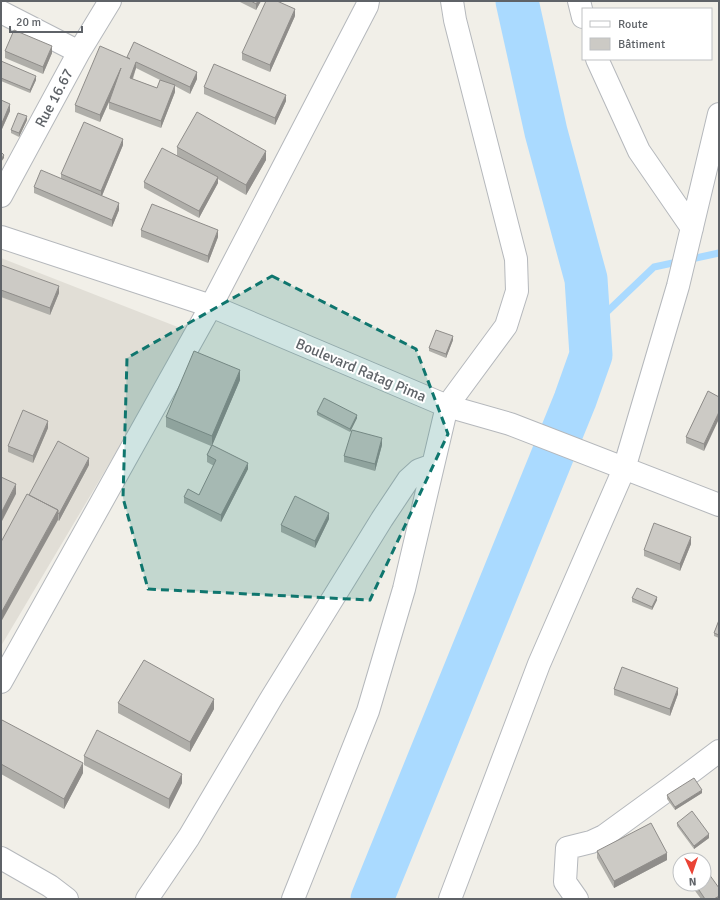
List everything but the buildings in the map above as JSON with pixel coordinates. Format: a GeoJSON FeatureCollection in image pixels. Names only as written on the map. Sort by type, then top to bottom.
{"type":"FeatureCollection","features":[{"type":"Feature","properties":{"kind":"street","name":"Rue 16.67"},"geometry":{"type":"LineString","coordinates":[[1,196],[79,52],[110,1]]}},
{"type":"Feature","properties":{"kind":"street"},"geometry":{"type":"LineString","coordinates":[[1,682],[211,306],[364,13],[368,1]]}},
{"type":"Feature","properties":{"kind":"street"},"geometry":{"type":"LineString","coordinates":[[294,899],[368,711],[404,589],[447,406],[506,326],[517,291],[516,259],[455,20],[452,1]]}},
{"type":"Feature","properties":{"kind":"street"},"geometry":{"type":"LineString","coordinates":[[579,1],[582,13]]}},
{"type":"Feature","properties":{"kind":"street"},"geometry":{"type":"LineString","coordinates":[[1,12],[79,52]]}},
{"type":"Feature","properties":{"kind":"street"},"geometry":{"type":"LineString","coordinates":[[597,60],[639,151],[692,228]]}},
{"type":"Feature","properties":{"kind":"street"},"geometry":{"type":"LineString","coordinates":[[450,899],[539,664],[624,469],[678,286],[719,114]]}},
{"type":"Feature","properties":{"kind":"street","name":"Boulevard Ratag Pima"},"geometry":{"type":"LineString","coordinates":[[1,237],[211,306],[447,406],[510,424],[719,505]]}},
{"type":"Feature","properties":{"kind":"street"},"geometry":{"type":"LineString","coordinates":[[146,899],[189,837],[268,704],[382,519],[408,480],[419,470],[433,465]]}},
{"type":"Feature","properties":{"kind":"street"},"geometry":{"type":"LineString","coordinates":[[577,899],[565,882],[567,848],[592,842],[604,836],[719,751]]}},
{"type":"Feature","properties":{"kind":"street"},"geometry":{"type":"LineString","coordinates":[[1,858],[50,886],[67,899]]}},
{"type":"Feature","properties":{"kind":"highlighted area"},"geometry":{"type":"Polygon","coordinates":[[[272,276],[416,349],[448,434],[370,600],[148,589],[123,498],[127,358],[272,276]]]}},
{"type":"Feature","properties":{"kind":"shaded area"},"geometry":{"type":"Polygon","coordinates":[[[1,258],[188,331],[1,646],[1,258]]]}},
{"type":"Feature","properties":{"kind":"waterway"},"geometry":{"type":"LineString","coordinates":[[372,899],[575,400],[591,355],[586,279],[546,132],[517,1]]}},
{"type":"Feature","properties":{"kind":"waterway"},"geometry":{"type":"LineString","coordinates":[[589,329],[654,267],[719,253]]}}]}
